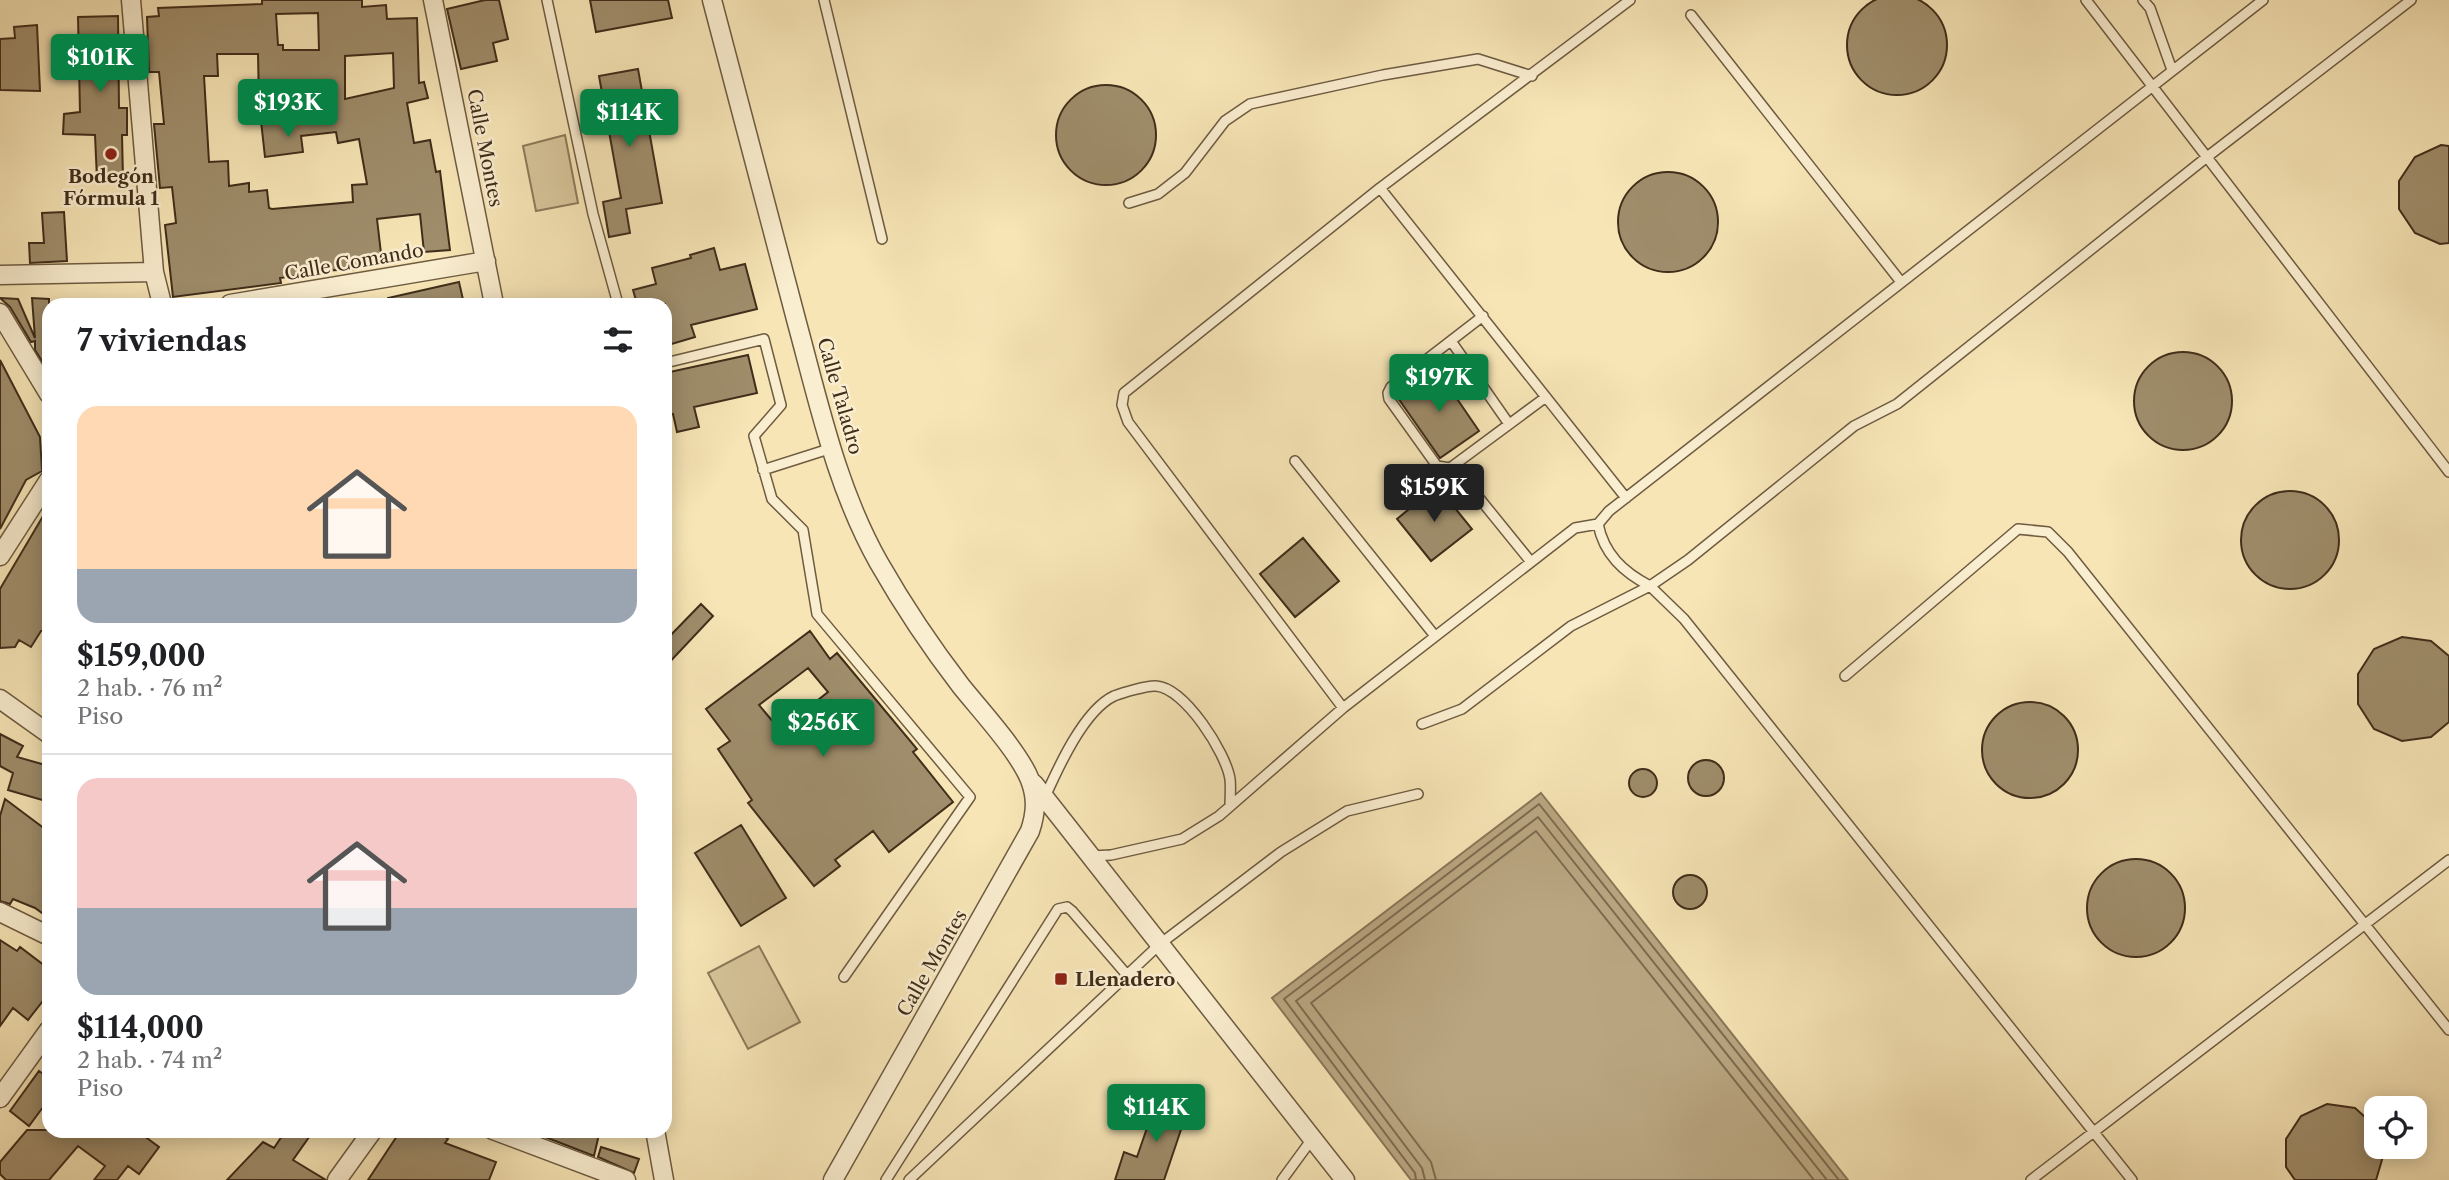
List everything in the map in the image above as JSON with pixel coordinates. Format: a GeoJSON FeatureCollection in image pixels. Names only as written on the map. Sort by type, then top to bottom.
{"type":"FeatureCollection","features":[{"type":"Feature","properties":{"kind":"street"},"geometry":{"type":"LineString","coordinates":[[131,0],[154,272],[160,298]]}},
{"type":"Feature","properties":{"kind":"street","name":"Calle Montes"},"geometry":{"type":"LineString","coordinates":[[433,0],[493,298]]}},
{"type":"Feature","properties":{"kind":"street","name":"Calle Taladro"},"geometry":{"type":"LineString","coordinates":[[712,0],[832,448],[855,514],[878,561],[923,634],[1020,761]]}},
{"type":"Feature","properties":{"kind":"street","name":"Calle Comando"},"geometry":{"type":"LineString","coordinates":[[266,298],[486,261]]}},
{"type":"Feature","properties":{"kind":"street"},"geometry":{"type":"LineString","coordinates":[[0,275],[154,272]]}},
{"type":"Feature","properties":{"kind":"street"},"geometry":{"type":"LineString","coordinates":[[0,313],[42,382]]}},
{"type":"Feature","properties":{"kind":"street"},"geometry":{"type":"LineString","coordinates":[[0,556],[42,491]]}},
{"type":"Feature","properties":{"kind":"street"},"geometry":{"type":"LineString","coordinates":[[0,699],[42,729]]}},
{"type":"Feature","properties":{"kind":"street","name":"Calle Montes"},"geometry":{"type":"LineString","coordinates":[[833,1180],[1031,831],[1036,812],[1034,793],[1030,778],[1020,761]]}},
{"type":"Feature","properties":{"kind":"street"},"geometry":{"type":"LineString","coordinates":[[1030,778],[1345,1180]]}},
{"type":"Feature","properties":{"kind":"street"},"geometry":{"type":"LineString","coordinates":[[0,912],[42,933]]}},
{"type":"Feature","properties":{"kind":"street"},"geometry":{"type":"LineString","coordinates":[[0,1098],[42,1040]]}},
{"type":"Feature","properties":{"kind":"street"},"geometry":{"type":"LineString","coordinates":[[337,1180],[367,1138]]}},
{"type":"Feature","properties":{"kind":"street"},"geometry":{"type":"LineString","coordinates":[[514,1138],[626,1180]]}},
{"type":"Feature","properties":{"kind":"street"},"geometry":{"type":"LineString","coordinates":[[656,1138],[664,1180]]}},
{"type":"Feature","properties":{"kind":"lane"},"geometry":{"type":"LineString","coordinates":[[547,0],[593,214],[616,298]]}},
{"type":"Feature","properties":{"kind":"lane"},"geometry":{"type":"LineString","coordinates":[[824,0],[882,239]]}},
{"type":"Feature","properties":{"kind":"lane"},"geometry":{"type":"LineString","coordinates":[[1343,708],[1128,422],[1122,405],[1124,393],[1380,188],[1630,0]]}},
{"type":"Feature","properties":{"kind":"lane"},"geometry":{"type":"LineString","coordinates":[[2086,0],[2449,472]]}},
{"type":"Feature","properties":{"kind":"lane"},"geometry":{"type":"LineString","coordinates":[[2143,0],[2150,8],[2172,70]]}},
{"type":"Feature","properties":{"kind":"lane"},"geometry":{"type":"LineString","coordinates":[[1091,856],[1111,855],[1182,839],[1230,807],[1343,708],[1435,636],[1574,528],[1598,524],[1609,511],[2263,0]]}},
{"type":"Feature","properties":{"kind":"lane"},"geometry":{"type":"LineString","coordinates":[[1422,724],[1462,709],[1571,626],[1650,586],[1688,560],[1854,426],[1897,404],[2207,157],[2411,0]]}},
{"type":"Feature","properties":{"kind":"lane"},"geometry":{"type":"LineString","coordinates":[[1691,15],[1901,282]]}},
{"type":"Feature","properties":{"kind":"lane"},"geometry":{"type":"LineString","coordinates":[[1129,203],[1158,194],[1185,173],[1225,121],[1250,104],[1383,75],[1478,59],[1532,76]]}},
{"type":"Feature","properties":{"kind":"lane"},"geometry":{"type":"LineString","coordinates":[[1380,188],[1626,498]]}},
{"type":"Feature","properties":{"kind":"lane"},"geometry":{"type":"LineString","coordinates":[[1483,316],[1391,387],[1388,393],[1389,399],[1437,466],[1450,468],[1546,397]]}},
{"type":"Feature","properties":{"kind":"lane"},"geometry":{"type":"LineString","coordinates":[[672,361],[764,339],[781,405],[754,436],[772,499],[803,530],[817,614],[970,797],[845,977]]}},
{"type":"Feature","properties":{"kind":"lane"},"geometry":{"type":"LineString","coordinates":[[1451,341],[1509,424]]}},
{"type":"Feature","properties":{"kind":"lane"},"geometry":{"type":"LineString","coordinates":[[763,470],[832,448]]}},
{"type":"Feature","properties":{"kind":"lane"},"geometry":{"type":"LineString","coordinates":[[1295,461],[1435,636]]}},
{"type":"Feature","properties":{"kind":"lane"},"geometry":{"type":"LineString","coordinates":[[1471,488],[1531,562]]}},
{"type":"Feature","properties":{"kind":"lane"},"geometry":{"type":"LineString","coordinates":[[1598,524],[1602,543],[1615,559],[1629,573],[1650,586],[1684,619],[2132,1180]]}},
{"type":"Feature","properties":{"kind":"lane"},"geometry":{"type":"LineString","coordinates":[[1845,676],[2018,529],[2048,532],[2068,552],[2449,1030]]}},
{"type":"Feature","properties":{"kind":"lane"},"geometry":{"type":"LineString","coordinates":[[1045,797],[1059,764],[1087,720],[1112,697],[1156,686],[1175,694],[1199,718],[1230,778],[1230,807]]}},
{"type":"Feature","properties":{"kind":"lane"},"geometry":{"type":"LineString","coordinates":[[909,1180],[1160,944],[1281,852],[1347,811],[1418,794]]}},
{"type":"Feature","properties":{"kind":"lane"},"geometry":{"type":"LineString","coordinates":[[2031,1180],[2449,860]]}},
{"type":"Feature","properties":{"kind":"lane"},"geometry":{"type":"LineString","coordinates":[[886,1180],[1058,909],[1067,907],[1072,911],[1128,975]]}},
{"type":"Feature","properties":{"kind":"lane"},"geometry":{"type":"LineString","coordinates":[[1282,1180],[1312,1139]]}},
{"type":"Feature","properties":{"kind":"shaded area"},"geometry":{"type":"Polygon","coordinates":[[[565,135],[578,203],[536,211],[523,146],[565,135]]]}},
{"type":"Feature","properties":{"kind":"shaded area"},"geometry":{"type":"Polygon","coordinates":[[[759,946],[800,1022],[748,1049],[708,973],[759,946]]]}},
{"type":"Feature","properties":{"kind":"water"},"geometry":{"type":"Polygon","coordinates":[[[1541,793],[1848,1180],[1411,1180],[1272,998],[1541,793]]]}},
{"type":"Feature","properties":{"kind":"building"},"geometry":{"type":"Polygon","coordinates":[[[1878,-1],[1916,-1],[1938,17],[1946,35],[1946,55],[1938,73],[1925,86],[1907,94],[1887,94],[1869,86],[1856,73],[1848,55],[1851,26],[1862,10],[1878,-1]]]}},
{"type":"Feature","properties":{"kind":"building"},"geometry":{"type":"Polygon","coordinates":[[[262,0],[362,0],[362,7],[386,5],[387,19],[417,18],[419,83],[424,82],[428,98],[407,103],[414,143],[430,140],[436,172],[440,171],[450,250],[424,252],[420,214],[377,219],[382,262],[354,265],[355,269],[302,272],[302,275],[280,278],[281,283],[173,297],[165,225],[176,223],[172,187],[160,188],[154,124],[164,124],[159,72],[149,72],[147,17],[159,16],[158,8],[262,4],[262,0]],[[318,13],[276,14],[278,45],[283,45],[283,50],[319,50],[318,13]],[[393,53],[345,56],[345,99],[394,88],[393,53]],[[217,54],[218,76],[204,76],[209,162],[228,161],[229,186],[249,183],[249,192],[267,190],[269,208],[272,209],[353,202],[352,185],[367,184],[359,139],[338,143],[336,132],[301,136],[303,152],[265,157],[259,103],[258,54],[217,54]]]}},
{"type":"Feature","properties":{"kind":"building"},"geometry":{"type":"Polygon","coordinates":[[[485,0],[499,0],[508,39],[493,43],[497,61],[461,69],[447,9],[485,0]]]}},
{"type":"Feature","properties":{"kind":"building"},"geometry":{"type":"Polygon","coordinates":[[[590,0],[668,0],[672,18],[596,32],[590,0]]]}},
{"type":"Feature","properties":{"kind":"building"},"geometry":{"type":"Polygon","coordinates":[[[118,16],[119,108],[127,108],[127,135],[122,135],[123,178],[97,179],[95,135],[63,134],[64,114],[80,112],[78,17],[118,16]]]}},
{"type":"Feature","properties":{"kind":"building"},"geometry":{"type":"Polygon","coordinates":[[[37,25],[40,91],[0,90],[0,39],[15,38],[14,27],[37,25]]]}},
{"type":"Feature","properties":{"kind":"building"},"geometry":{"type":"Polygon","coordinates":[[[638,69],[662,203],[626,209],[630,233],[609,237],[603,202],[621,198],[599,76],[638,69]]]}},
{"type":"Feature","properties":{"kind":"building"},"geometry":{"type":"Polygon","coordinates":[[[1106,85],[1125,89],[1141,100],[1152,116],[1156,135],[1152,154],[1141,170],[1125,181],[1106,185],[1087,181],[1071,170],[1060,154],[1056,135],[1060,116],[1071,100],[1087,89],[1106,85]]]}},
{"type":"Feature","properties":{"kind":"building"},"geometry":{"type":"Polygon","coordinates":[[[2441,145],[2449,146],[2449,243],[2440,244],[2415,233],[2399,209],[2399,181],[2415,157],[2441,145]]]}},
{"type":"Feature","properties":{"kind":"building"},"geometry":{"type":"Polygon","coordinates":[[[1668,172],[1696,180],[1710,194],[1718,222],[1710,250],[1696,264],[1668,272],[1640,264],[1626,250],[1618,222],[1626,194],[1640,180],[1668,172]]]}},
{"type":"Feature","properties":{"kind":"building"},"geometry":{"type":"Polygon","coordinates":[[[64,212],[67,261],[30,263],[29,243],[44,243],[42,213],[64,212]]]}},
{"type":"Feature","properties":{"kind":"building"},"geometry":{"type":"Polygon","coordinates":[[[714,248],[720,270],[745,264],[757,309],[691,325],[695,337],[672,344],[672,298],[635,298],[633,290],[656,284],[652,268],[691,258],[690,255],[714,248]]]}},
{"type":"Feature","properties":{"kind":"building"},"geometry":{"type":"Polygon","coordinates":[[[459,282],[463,298],[388,298],[459,282]]]}},
{"type":"Feature","properties":{"kind":"building"},"geometry":{"type":"Polygon","coordinates":[[[0,298],[18,299],[35,338],[32,298],[42,299],[42,361],[35,350],[35,341],[31,342],[10,307],[0,298]]]}},
{"type":"Feature","properties":{"kind":"building"},"geometry":{"type":"Polygon","coordinates":[[[2183,352],[2202,356],[2218,366],[2228,382],[2232,401],[2228,420],[2218,436],[2202,446],[2183,450],[2164,446],[2148,436],[2138,420],[2134,401],[2138,382],[2148,366],[2164,356],[2183,352]]]}},
{"type":"Feature","properties":{"kind":"building"},"geometry":{"type":"Polygon","coordinates":[[[748,355],[757,393],[694,407],[699,427],[677,432],[672,414],[672,371],[748,355]]]}},
{"type":"Feature","properties":{"kind":"building"},"geometry":{"type":"Polygon","coordinates":[[[0,360],[40,437],[42,471],[26,480],[0,529],[0,360]]]}},
{"type":"Feature","properties":{"kind":"building"},"geometry":{"type":"Polygon","coordinates":[[[1438,371],[1479,431],[1440,458],[1398,398],[1438,371]]]}},
{"type":"Feature","properties":{"kind":"building"},"geometry":{"type":"Polygon","coordinates":[[[1437,486],[1472,529],[1431,561],[1397,519],[1437,486]]]}},
{"type":"Feature","properties":{"kind":"building"},"geometry":{"type":"Polygon","coordinates":[[[2290,491],[2309,495],[2324,506],[2335,521],[2339,540],[2335,559],[2324,574],[2309,585],[2290,589],[2271,585],[2256,574],[2245,559],[2241,540],[2245,521],[2256,506],[2271,495],[2290,491]]]}},
{"type":"Feature","properties":{"kind":"building"},"geometry":{"type":"Polygon","coordinates":[[[42,518],[42,631],[31,647],[19,640],[15,647],[0,648],[0,589],[42,518]]]}},
{"type":"Feature","properties":{"kind":"building"},"geometry":{"type":"Polygon","coordinates":[[[1303,538],[1339,581],[1295,617],[1260,574],[1303,538]]]}},
{"type":"Feature","properties":{"kind":"building"},"geometry":{"type":"Polygon","coordinates":[[[701,604],[713,616],[672,660],[672,634],[701,604]]]}},
{"type":"Feature","properties":{"kind":"building"},"geometry":{"type":"Polygon","coordinates":[[[810,631],[830,659],[837,653],[917,749],[913,752],[953,802],[889,852],[873,831],[835,860],[840,866],[814,886],[748,803],[752,800],[718,749],[730,741],[706,709],[810,631]],[[808,668],[759,705],[780,730],[828,692],[808,668]]]}},
{"type":"Feature","properties":{"kind":"building"},"geometry":{"type":"Polygon","coordinates":[[[2402,637],[2431,641],[2449,656],[2449,722],[2431,737],[2402,741],[2374,729],[2358,704],[2358,674],[2374,649],[2402,637]]]}},
{"type":"Feature","properties":{"kind":"building"},"geometry":{"type":"Polygon","coordinates":[[[2030,702],[2048,706],[2064,716],[2074,732],[2078,750],[2074,768],[2064,784],[2048,794],[2030,798],[2012,794],[1996,784],[1986,768],[1982,750],[1986,732],[1996,716],[2012,706],[2030,702]]]}},
{"type":"Feature","properties":{"kind":"building"},"geometry":{"type":"Polygon","coordinates":[[[0,734],[23,746],[17,757],[42,764],[42,800],[8,790],[13,773],[0,766],[0,734]]]}},
{"type":"Feature","properties":{"kind":"building"},"geometry":{"type":"Polygon","coordinates":[[[1706,760],[1719,765],[1724,778],[1719,791],[1706,796],[1693,791],[1688,778],[1693,765],[1706,760]]]}},
{"type":"Feature","properties":{"kind":"building"},"geometry":{"type":"Polygon","coordinates":[[[1643,769],[1653,773],[1657,783],[1653,793],[1643,797],[1633,793],[1629,783],[1633,773],[1643,769]]]}},
{"type":"Feature","properties":{"kind":"building"},"geometry":{"type":"Polygon","coordinates":[[[5,799],[42,827],[42,913],[13,899],[10,904],[0,901],[0,816],[5,799]]]}},
{"type":"Feature","properties":{"kind":"building"},"geometry":{"type":"Polygon","coordinates":[[[741,825],[786,898],[741,926],[695,853],[741,825]]]}},
{"type":"Feature","properties":{"kind":"building"},"geometry":{"type":"Polygon","coordinates":[[[2136,859],[2163,867],[2177,881],[2185,908],[2177,935],[2163,949],[2136,957],[2109,949],[2095,935],[2087,908],[2095,881],[2109,867],[2136,859]]]}},
{"type":"Feature","properties":{"kind":"building"},"geometry":{"type":"Polygon","coordinates":[[[1690,875],[1702,880],[1707,892],[1702,904],[1690,909],[1678,904],[1673,892],[1678,880],[1690,875]]]}},
{"type":"Feature","properties":{"kind":"building"},"geometry":{"type":"Polygon","coordinates":[[[0,940],[17,951],[20,947],[42,964],[42,1002],[28,1020],[13,1008],[0,1026],[0,940]]]}},
{"type":"Feature","properties":{"kind":"building"},"geometry":{"type":"Polygon","coordinates":[[[39,1071],[42,1073],[42,1108],[29,1126],[10,1111],[39,1071]]]}},
{"type":"Feature","properties":{"kind":"building"},"geometry":{"type":"Polygon","coordinates":[[[1158,1096],[1189,1106],[1164,1180],[1115,1180],[1124,1152],[1137,1157],[1158,1096]]]}},
{"type":"Feature","properties":{"kind":"building"},"geometry":{"type":"Polygon","coordinates":[[[2327,1104],[2355,1108],[2364,1116],[2364,1159],[2382,1159],[2376,1180],[2295,1180],[2286,1167],[2286,1139],[2301,1116],[2327,1104]]]}},
{"type":"Feature","properties":{"kind":"building"},"geometry":{"type":"Polygon","coordinates":[[[27,1130],[42,1130],[42,1138],[147,1138],[159,1147],[139,1174],[128,1166],[117,1180],[94,1180],[105,1166],[78,1146],[49,1180],[6,1180],[0,1174],[0,1162],[27,1130]]]}},
{"type":"Feature","properties":{"kind":"building"},"geometry":{"type":"Polygon","coordinates":[[[281,1138],[308,1138],[293,1160],[326,1180],[227,1180],[263,1142],[274,1148],[281,1138]]]}},
{"type":"Feature","properties":{"kind":"building"},"geometry":{"type":"Polygon","coordinates":[[[396,1138],[446,1138],[445,1143],[496,1162],[489,1180],[368,1180],[396,1138]]]}},
{"type":"Feature","properties":{"kind":"building"},"geometry":{"type":"Polygon","coordinates":[[[548,1138],[598,1138],[594,1156],[548,1138]]]}},
{"type":"Feature","properties":{"kind":"building"},"geometry":{"type":"Polygon","coordinates":[[[601,1147],[639,1159],[634,1173],[598,1157],[601,1147]]]}},
{"type":"Feature","properties":{"kind":"place","name":"Bodegón Fórmula 1"},"geometry":{"type":"Point","coordinates":[111,154]}},
{"type":"Feature","properties":{"kind":"place","name":"Llenadero"},"geometry":{"type":"Point","coordinates":[1061,979]}}]}
